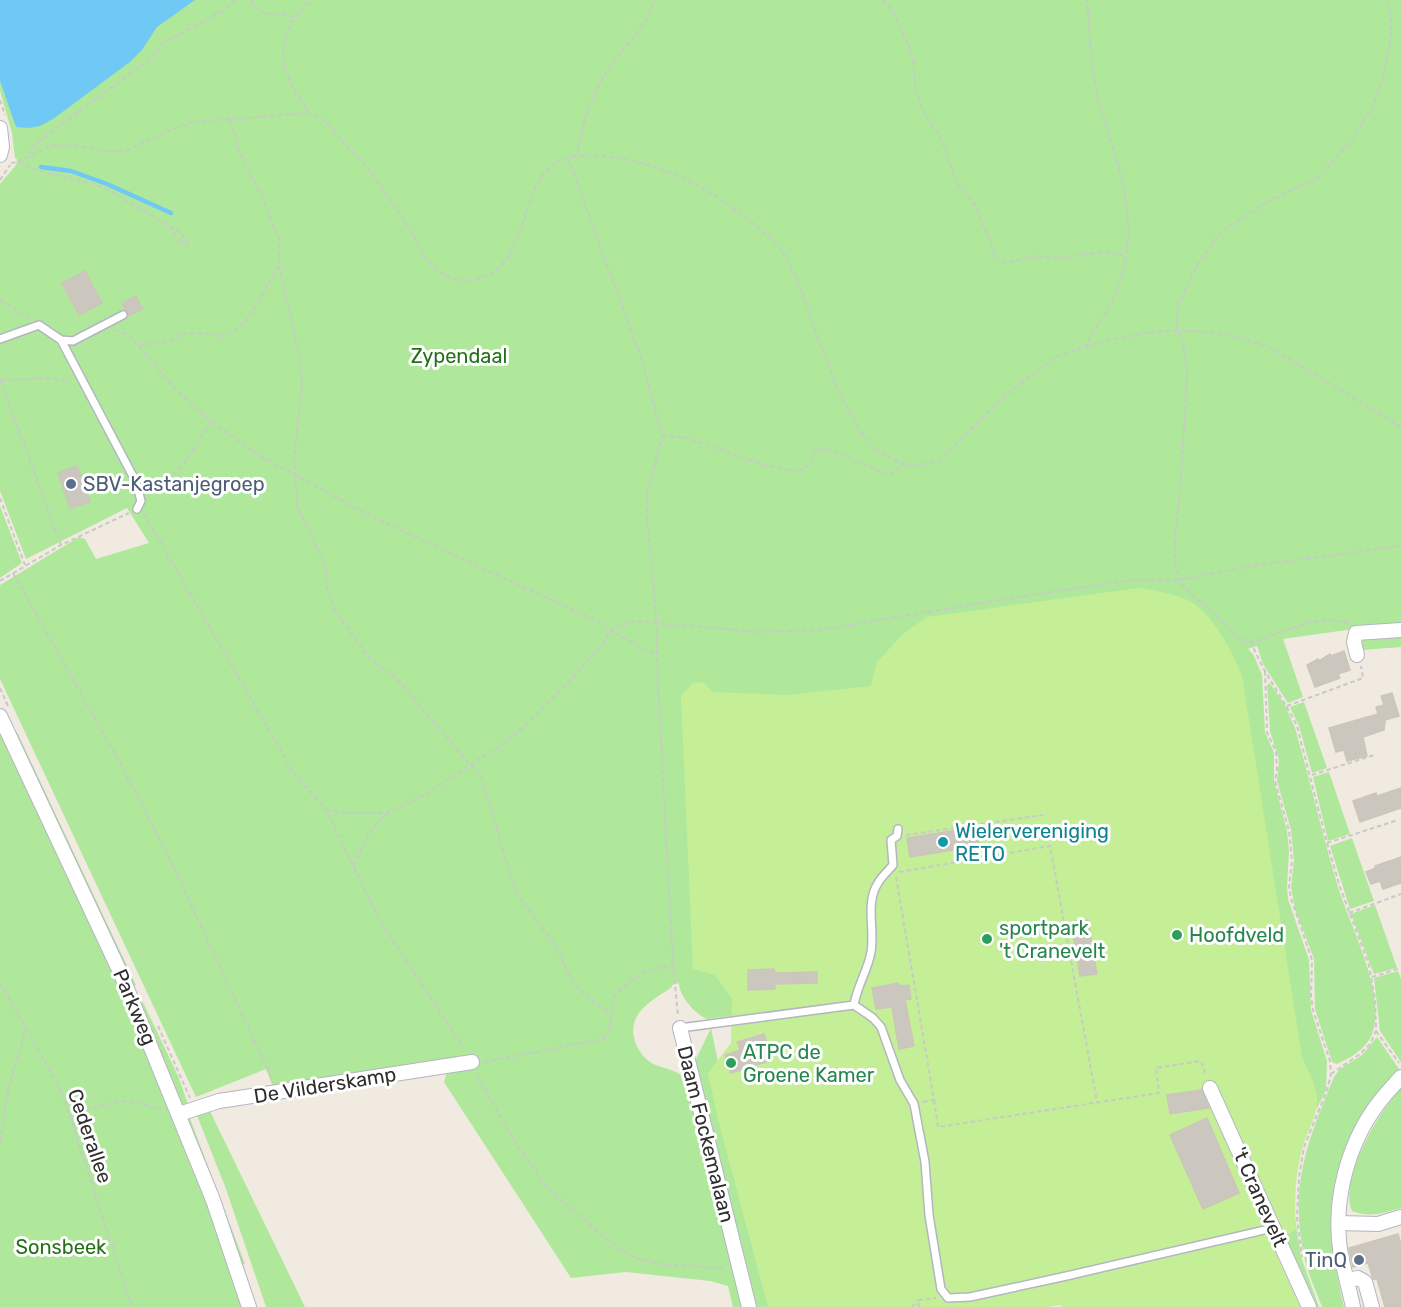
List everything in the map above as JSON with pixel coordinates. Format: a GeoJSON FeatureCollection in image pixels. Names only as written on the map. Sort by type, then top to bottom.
{"type":"FeatureCollection","features":[{"type":"Feature","properties":{"kind":"street"},"geometry":{"type":"LineString","coordinates":[[0,128],[5,159]]}},
{"type":"Feature","properties":{"kind":"street"},"geometry":{"type":"LineString","coordinates":[[1357,655],[1354,642],[1356,633],[1401,630]]}},
{"type":"Feature","properties":{"kind":"street","name":"Parkweg"},"geometry":{"type":"LineString","coordinates":[[0,716],[117,964],[213,1200],[249,1307]]}},
{"type":"Feature","properties":{"kind":"street","name":"Daam Fockemalaan"},"geometry":{"type":"LineString","coordinates":[[680,1028],[749,1307]]}},
{"type":"Feature","properties":{"kind":"street","name":"De Vilderskamp"},"geometry":{"type":"LineString","coordinates":[[179,1114],[219,1101],[472,1062]]}},
{"type":"Feature","properties":{"kind":"street"},"geometry":{"type":"LineString","coordinates":[[1353,1307],[1340,1248],[1339,1223],[1343,1181],[1355,1146],[1377,1105],[1401,1077]]}},
{"type":"Feature","properties":{"kind":"street","name":"'t Cranevelt"},"geometry":{"type":"LineString","coordinates":[[1210,1088],[1309,1307]]}},
{"type":"Feature","properties":{"kind":"street"},"geometry":{"type":"LineString","coordinates":[[1339,1223],[1378,1224],[1401,1217]]}},
{"type":"Feature","properties":{"kind":"street"},"geometry":{"type":"LineString","coordinates":[[1347,1280],[1358,1278],[1365,1282],[1372,1307]]}},
{"type":"Feature","properties":{"kind":"lane"},"geometry":{"type":"LineString","coordinates":[[61,340],[73,341],[123,315]]}},
{"type":"Feature","properties":{"kind":"lane"},"geometry":{"type":"LineString","coordinates":[[0,339],[39,325],[61,340],[136,482],[141,501],[136,509]]}},
{"type":"Feature","properties":{"kind":"lane"},"geometry":{"type":"LineString","coordinates":[[898,833],[891,840],[893,865],[877,883],[873,894],[872,950],[856,993],[854,1005],[873,1018],[881,1027],[900,1080],[914,1104],[925,1162],[930,1215],[942,1293],[948,1298],[970,1297],[1273,1227]]}},
{"type":"Feature","properties":{"kind":"lane","name":"Daam Fockemalaan"},"geometry":{"type":"LineString","coordinates":[[680,1028],[854,1005]]}},
{"type":"Feature","properties":{"kind":"path"},"geometry":{"type":"LineString","coordinates":[[30,155],[31,148],[39,141],[152,58],[160,45],[224,10],[236,0]]}},
{"type":"Feature","properties":{"kind":"path"},"geometry":{"type":"LineString","coordinates":[[252,0],[253,6],[261,12],[294,17]]}},
{"type":"Feature","properties":{"kind":"path"},"geometry":{"type":"LineString","coordinates":[[309,113],[285,70],[283,48],[286,34],[294,17],[311,0]]}},
{"type":"Feature","properties":{"kind":"path"},"geometry":{"type":"LineString","coordinates":[[578,154],[587,110],[613,62],[647,20],[654,0]]}},
{"type":"Feature","properties":{"kind":"path"},"geometry":{"type":"LineString","coordinates":[[883,0],[892,10],[908,43],[914,64],[915,87],[924,112],[942,141],[956,182],[975,205],[997,259],[1006,263],[1032,256],[1059,258],[1104,252],[1126,256]]}},
{"type":"Feature","properties":{"kind":"path"},"geometry":{"type":"LineString","coordinates":[[1085,348],[1112,302],[1126,256],[1128,231],[1127,210],[1117,159],[1099,103],[1087,0]]}},
{"type":"Feature","properties":{"kind":"path"},"geometry":{"type":"LineString","coordinates":[[1356,633],[1350,625],[1341,620],[1319,621],[1251,641],[1238,639],[1180,580],[1177,566],[1176,533],[1187,369],[1176,321],[1179,304],[1197,265],[1220,233],[1265,203],[1318,178],[1353,138],[1373,106],[1384,76],[1389,54],[1391,17],[1386,0]]}},
{"type":"Feature","properties":{"kind":"path"},"geometry":{"type":"LineString","coordinates":[[19,162],[49,146],[65,144],[125,151],[192,122],[309,113],[322,119],[364,164],[408,226],[429,262],[444,274],[461,280],[486,275],[498,267],[511,252],[536,188],[543,174],[554,164],[578,154],[639,161],[679,176],[731,206],[780,248],[793,272],[848,410],[862,433],[878,452],[892,460],[904,463],[923,465],[939,460],[988,411],[1056,357],[1142,332],[1177,329],[1229,334],[1271,348],[1401,427]]}},
{"type":"Feature","properties":{"kind":"path"},"geometry":{"type":"LineString","coordinates":[[228,118],[237,140],[238,150],[264,201],[279,239],[279,265],[299,354],[302,382],[294,475],[298,508],[321,556],[326,571],[327,589],[336,612],[369,658],[396,678],[481,777],[516,893],[558,950],[571,981],[589,999],[611,1014]]}},
{"type":"Feature","properties":{"kind":"path"},"geometry":{"type":"LineString","coordinates":[[568,158],[643,363],[662,436],[647,494],[647,506],[674,964],[680,1028]]}},
{"type":"Feature","properties":{"kind":"path"},"geometry":{"type":"LineString","coordinates":[[5,159],[37,170],[95,184],[180,231],[189,245],[182,244],[169,226]]}},
{"type":"Feature","properties":{"kind":"path"},"geometry":{"type":"LineString","coordinates":[[139,345],[168,342],[181,334],[199,333],[223,336],[234,331],[245,322],[258,303],[279,265]]}},
{"type":"Feature","properties":{"kind":"path"},"geometry":{"type":"LineString","coordinates":[[0,300],[19,310],[39,325]]}},
{"type":"Feature","properties":{"kind":"path"},"geometry":{"type":"LineString","coordinates":[[98,328],[129,335],[176,390],[211,421],[257,454],[368,515],[600,623],[610,631],[657,655]]}},
{"type":"Feature","properties":{"kind":"path"},"geometry":{"type":"LineString","coordinates":[[61,544],[1,380],[46,378],[83,384]]}},
{"type":"Feature","properties":{"kind":"path"},"geometry":{"type":"LineString","coordinates":[[141,501],[182,467],[211,421]]}},
{"type":"Feature","properties":{"kind":"path"},"geometry":{"type":"LineString","coordinates":[[662,436],[688,438],[747,459],[794,471],[810,463],[817,451],[827,450],[887,474],[895,472],[904,463]]}},
{"type":"Feature","properties":{"kind":"path"},"geometry":{"type":"LineString","coordinates":[[0,498],[25,565]]}},
{"type":"Feature","properties":{"kind":"path"},"geometry":{"type":"LineString","coordinates":[[0,581],[61,544],[136,509],[143,511],[149,526],[295,775],[326,810],[379,919],[472,1062],[477,1075],[517,1145],[546,1186],[606,1239],[641,1260],[671,1265],[740,1270]]}},
{"type":"Feature","properties":{"kind":"path"},"geometry":{"type":"LineString","coordinates":[[354,867],[360,847],[387,813],[423,796],[507,741],[578,672],[610,635],[610,631],[618,626],[635,621],[758,632],[819,630],[1132,580],[1180,580],[1251,566],[1401,546]]}},
{"type":"Feature","properties":{"kind":"path"},"geometry":{"type":"LineString","coordinates":[[13,573],[158,835],[268,1067]]}},
{"type":"Feature","properties":{"kind":"path"},"geometry":{"type":"LineString","coordinates":[[1251,641],[1265,671],[1297,726],[1327,843],[1372,977],[1376,999],[1376,1031],[1370,1044],[1360,1054],[1331,1074]]}},
{"type":"Feature","properties":{"kind":"path"},"geometry":{"type":"LineString","coordinates":[[1287,706],[1363,678],[1360,659],[1357,655]]}},
{"type":"Feature","properties":{"kind":"path"},"geometry":{"type":"LineString","coordinates":[[1265,671],[1268,732],[1277,760],[1275,781],[1289,831],[1291,851],[1289,887],[1312,960],[1313,1010],[1330,1061],[1331,1074],[1304,1147],[1299,1177],[1297,1218],[1305,1266]]}},
{"type":"Feature","properties":{"kind":"path"},"geometry":{"type":"LineString","coordinates":[[1311,776],[1374,755]]}},
{"type":"Feature","properties":{"kind":"path"},"geometry":{"type":"LineString","coordinates":[[326,810],[346,813],[387,813]]}},
{"type":"Feature","properties":{"kind":"path"},"geometry":{"type":"LineString","coordinates":[[898,833],[1043,814]]}},
{"type":"Feature","properties":{"kind":"path"},"geometry":{"type":"LineString","coordinates":[[1327,843],[1398,820]]}},
{"type":"Feature","properties":{"kind":"path"},"geometry":{"type":"LineString","coordinates":[[1097,1102],[1050,846],[893,874],[896,878],[938,1127],[1159,1093],[1156,1068],[1201,1061],[1210,1088]]}},
{"type":"Feature","properties":{"kind":"path"},"geometry":{"type":"LineString","coordinates":[[1349,913],[1401,894]]}},
{"type":"Feature","properties":{"kind":"path"},"geometry":{"type":"LineString","coordinates":[[472,1062],[603,1039],[609,1032],[613,999],[629,982],[644,971],[674,964]]}},
{"type":"Feature","properties":{"kind":"path"},"geometry":{"type":"LineString","coordinates":[[1372,977],[1401,968]]}},
{"type":"Feature","properties":{"kind":"path","name":"Cederallee"},"geometry":{"type":"LineString","coordinates":[[0,983],[57,1083],[70,1114],[132,1307]]}},
{"type":"Feature","properties":{"kind":"path"},"geometry":{"type":"LineString","coordinates":[[0,1141],[9,1087],[26,1028]]}},
{"type":"Feature","properties":{"kind":"path"},"geometry":{"type":"LineString","coordinates":[[1376,1031],[1401,1066]]}},
{"type":"Feature","properties":{"kind":"path"},"geometry":{"type":"LineString","coordinates":[[928,1101],[934,1100]]}},
{"type":"Feature","properties":{"kind":"path"},"geometry":{"type":"LineString","coordinates":[[70,1114],[129,1101],[161,1109]]}},
{"type":"Feature","properties":{"kind":"path"},"geometry":{"type":"LineString","coordinates":[[912,1307],[918,1300],[932,1298]]}},
{"type":"Feature","properties":{"kind":"path"},"geometry":{"type":"LineString","coordinates":[[918,1300],[919,1307]]}},
{"type":"Feature","properties":{"kind":"green space","name":"Zypendaal"},"geometry":{"type":"Polygon","coordinates":[[[0,0],[1401,0],[1401,627],[1361,628],[1283,639],[1303,697],[1288,703],[1263,664],[1257,646],[1248,649],[1253,654],[1262,675],[1265,732],[1274,753],[1274,781],[1287,831],[1288,899],[1309,960],[1311,1010],[1327,1061],[1326,1090],[1317,1108],[1260,1136],[840,1002],[707,1019],[688,1004],[679,983],[672,985],[637,1016],[633,1034],[637,1047],[650,1062],[675,1071],[686,1081],[744,1307],[733,1307],[728,1286],[710,1281],[626,1272],[571,1278],[444,1082],[448,1069],[457,1067],[451,1058],[273,1087],[266,1069],[196,1097],[0,679],[0,585],[79,537],[85,539],[96,559],[149,543],[127,508],[26,559],[0,491],[0,184],[16,165],[17,159],[0,91],[0,0]]]}},
{"type":"Feature","properties":{"kind":"green space"},"geometry":{"type":"Polygon","coordinates":[[[0,506],[22,563],[0,578],[0,506]]]}},
{"type":"Feature","properties":{"kind":"green space","name":"sportpark 't Cranevelt"},"geometry":{"type":"Polygon","coordinates":[[[1139,588],[1177,596],[1198,606],[1221,634],[1242,676],[1302,1057],[1317,1096],[1315,1115],[1298,1167],[1295,1198],[1296,1230],[1271,1243],[1300,1307],[1061,1307],[1061,1305],[1047,1307],[768,1307],[708,1073],[731,1043],[732,999],[715,975],[693,969],[681,696],[693,683],[703,682],[713,692],[788,695],[871,686],[877,662],[903,634],[927,617],[1139,588]]]}},
{"type":"Feature","properties":{"kind":"green space"},"geometry":{"type":"Polygon","coordinates":[[[1401,634],[1401,647],[1363,650],[1361,648],[1362,638],[1401,634]]]}},
{"type":"Feature","properties":{"kind":"green space"},"geometry":{"type":"Polygon","coordinates":[[[1270,683],[1285,705],[1295,728],[1338,887],[1364,958],[1374,997],[1375,1015],[1371,1037],[1359,1051],[1337,1064],[1332,1062],[1315,1009],[1314,959],[1295,909],[1291,887],[1294,860],[1291,830],[1277,781],[1279,760],[1270,731],[1267,685],[1270,683]]]}},
{"type":"Feature","properties":{"kind":"green space"},"geometry":{"type":"Polygon","coordinates":[[[1304,702],[1327,768],[1312,773],[1299,726],[1290,707],[1304,702]]]}},
{"type":"Feature","properties":{"kind":"green space","name":"Sonsbeek"},"geometry":{"type":"Polygon","coordinates":[[[0,727],[116,977],[207,1200],[243,1307],[0,1307],[0,727]]]}},
{"type":"Feature","properties":{"kind":"green space"},"geometry":{"type":"Polygon","coordinates":[[[17,732],[136,985],[132,987],[14,733],[17,732]]]}},
{"type":"Feature","properties":{"kind":"green space"},"geometry":{"type":"Polygon","coordinates":[[[1329,772],[1350,834],[1328,841],[1313,777],[1329,772]]]}},
{"type":"Feature","properties":{"kind":"green space"},"geometry":{"type":"Polygon","coordinates":[[[1352,838],[1374,901],[1350,909],[1330,846],[1352,838]]]}},
{"type":"Feature","properties":{"kind":"green space"},"geometry":{"type":"Polygon","coordinates":[[[1375,905],[1397,968],[1374,974],[1351,914],[1375,905]]]}},
{"type":"Feature","properties":{"kind":"green space"},"geometry":{"type":"Polygon","coordinates":[[[1398,971],[1401,979],[1401,1062],[1380,1031],[1374,978],[1398,971]]]}},
{"type":"Feature","properties":{"kind":"green space"},"geometry":{"type":"Polygon","coordinates":[[[143,1002],[178,1076],[188,1104],[181,1104],[139,1004],[143,1002]]]}},
{"type":"Feature","properties":{"kind":"green space"},"geometry":{"type":"Polygon","coordinates":[[[711,1028],[724,1090],[915,1307],[753,1307],[695,1061],[711,1028]]]}},
{"type":"Feature","properties":{"kind":"green space"},"geometry":{"type":"Polygon","coordinates":[[[1377,1037],[1399,1069],[1370,1103],[1358,1122],[1340,1163],[1331,1207],[1331,1230],[1344,1307],[1322,1307],[1307,1268],[1300,1230],[1300,1185],[1304,1163],[1316,1121],[1334,1077],[1340,1069],[1362,1055],[1377,1037]]]}},
{"type":"Feature","properties":{"kind":"green space"},"geometry":{"type":"Polygon","coordinates":[[[1401,1088],[1401,1208],[1371,1214],[1352,1211],[1349,1198],[1351,1182],[1363,1146],[1382,1113],[1401,1088]]]}},
{"type":"Feature","properties":{"kind":"green space"},"geometry":{"type":"Polygon","coordinates":[[[208,1107],[305,1307],[266,1307],[226,1189],[196,1113],[208,1107]]]}},
{"type":"Feature","properties":{"kind":"green space"},"geometry":{"type":"Polygon","coordinates":[[[189,1116],[245,1264],[242,1265],[188,1120],[189,1116]]]}},
{"type":"Feature","properties":{"kind":"green space"},"geometry":{"type":"Polygon","coordinates":[[[1295,1218],[1301,1257],[1319,1307],[1313,1307],[1275,1221],[1295,1218]]]}},
{"type":"Feature","properties":{"kind":"water"},"geometry":{"type":"Polygon","coordinates":[[[0,0],[195,0],[157,27],[142,50],[130,62],[53,119],[40,126],[29,128],[16,127],[0,81],[0,0]]]}},
{"type":"Feature","properties":{"kind":"building"},"geometry":{"type":"Polygon","coordinates":[[[85,271],[102,303],[79,315],[62,283],[85,271]]]}},
{"type":"Feature","properties":{"kind":"building"},"geometry":{"type":"Polygon","coordinates":[[[136,296],[143,309],[128,316],[122,303],[136,296]]]}},
{"type":"Feature","properties":{"kind":"building"},"geometry":{"type":"Polygon","coordinates":[[[77,466],[88,490],[86,490],[90,502],[70,508],[58,473],[77,466]]]}},
{"type":"Feature","properties":{"kind":"building"},"geometry":{"type":"Polygon","coordinates":[[[1344,651],[1350,670],[1338,674],[1340,678],[1315,687],[1307,665],[1330,654],[1331,656],[1344,651]]]}},
{"type":"Feature","properties":{"kind":"building"},"geometry":{"type":"Polygon","coordinates":[[[1392,693],[1399,716],[1385,720],[1384,730],[1363,737],[1367,756],[1347,761],[1344,750],[1336,752],[1329,728],[1378,714],[1376,707],[1384,705],[1381,696],[1392,693]]]}},
{"type":"Feature","properties":{"kind":"building"},"geometry":{"type":"Polygon","coordinates":[[[1401,788],[1401,808],[1360,822],[1353,801],[1401,788]]]}},
{"type":"Feature","properties":{"kind":"building","name":"Wielervereniging RETO"},"geometry":{"type":"Polygon","coordinates":[[[976,827],[979,846],[910,857],[907,838],[976,827]]]}},
{"type":"Feature","properties":{"kind":"building"},"geometry":{"type":"Polygon","coordinates":[[[1401,857],[1401,883],[1383,889],[1380,881],[1371,884],[1366,872],[1376,868],[1375,866],[1401,857]]]}},
{"type":"Feature","properties":{"kind":"building"},"geometry":{"type":"Polygon","coordinates":[[[1088,920],[1097,974],[1080,976],[1071,922],[1088,920]]]}},
{"type":"Feature","properties":{"kind":"building"},"geometry":{"type":"Polygon","coordinates":[[[774,969],[775,973],[817,972],[817,983],[775,984],[775,989],[748,990],[748,970],[774,969]]]}},
{"type":"Feature","properties":{"kind":"building"},"geometry":{"type":"Polygon","coordinates":[[[898,983],[899,986],[909,985],[911,999],[905,1000],[914,1046],[899,1049],[892,1007],[876,1009],[872,988],[898,983]]]}},
{"type":"Feature","properties":{"kind":"building"},"geometry":{"type":"Polygon","coordinates":[[[764,1034],[772,1060],[731,1073],[725,1055],[740,1050],[737,1042],[764,1034]]]}},
{"type":"Feature","properties":{"kind":"building"},"geometry":{"type":"Polygon","coordinates":[[[1202,1090],[1209,1108],[1170,1114],[1167,1095],[1202,1090]]]}},
{"type":"Feature","properties":{"kind":"building"},"geometry":{"type":"Polygon","coordinates":[[[1207,1118],[1239,1193],[1203,1209],[1170,1135],[1207,1118]]]}},
{"type":"Feature","properties":{"kind":"building"},"geometry":{"type":"Polygon","coordinates":[[[1398,1234],[1401,1244],[1401,1307],[1385,1307],[1377,1279],[1373,1279],[1368,1263],[1353,1267],[1349,1248],[1398,1234]]]}},
{"type":"Feature","properties":{"kind":"waterway"},"geometry":{"type":"LineString","coordinates":[[41,167],[71,171],[107,184],[171,213]]}},
{"type":"Feature","properties":{"kind":"place","name":"SBV-Kastanjegroep"},"geometry":{"type":"Point","coordinates":[71,484]}},
{"type":"Feature","properties":{"kind":"place","name":"Wielervereniging RETO"},"geometry":{"type":"Point","coordinates":[943,842]}},
{"type":"Feature","properties":{"kind":"place","name":"Hoofdveld"},"geometry":{"type":"Point","coordinates":[1177,935]}},
{"type":"Feature","properties":{"kind":"place","name":"sportpark 't Cranevelt"},"geometry":{"type":"Point","coordinates":[987,939]}},
{"type":"Feature","properties":{"kind":"place","name":"ATPC de Groene Kamer"},"geometry":{"type":"Point","coordinates":[731,1063]}},
{"type":"Feature","properties":{"kind":"place","name":"TinQ"},"geometry":{"type":"Point","coordinates":[1359,1260]}}]}
